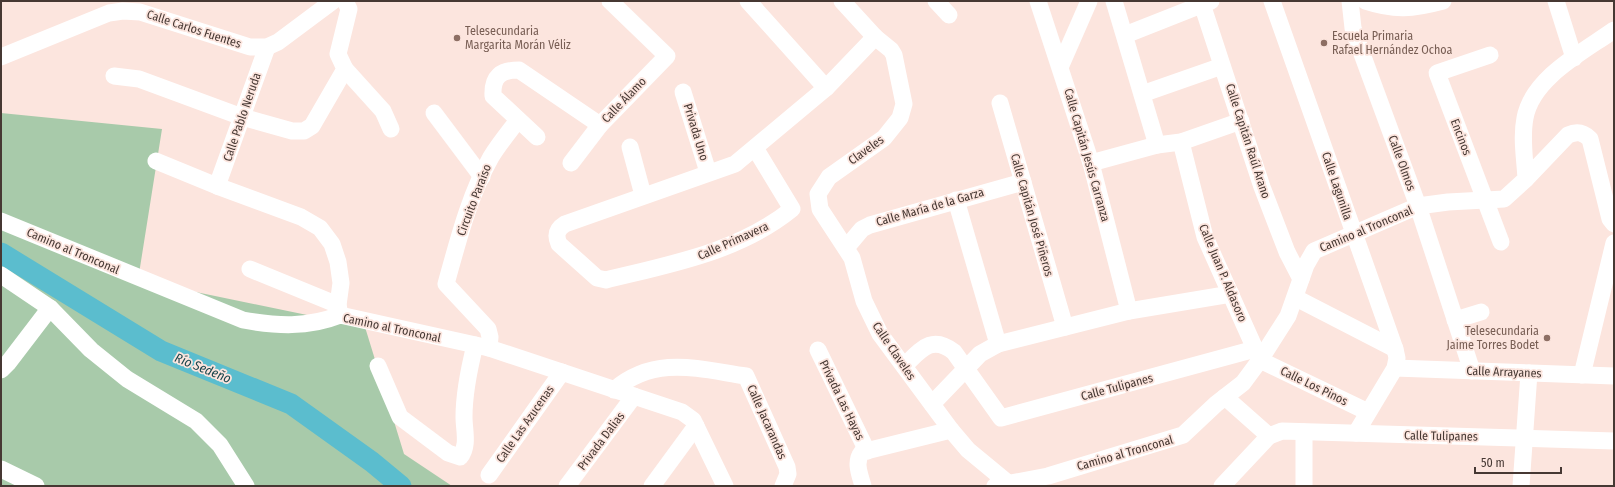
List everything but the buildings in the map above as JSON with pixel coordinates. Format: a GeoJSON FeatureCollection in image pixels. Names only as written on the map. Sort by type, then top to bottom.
{"type":"FeatureCollection","features":[{"type":"Feature","properties":{"kind":"street"},"geometry":{"type":"LineString","coordinates":[[266,47],[278,42],[333,1]]}},
{"type":"Feature","properties":{"kind":"street"},"geometry":{"type":"LineString","coordinates":[[345,1],[349,9],[338,54],[345,69],[383,111],[391,129]]}},
{"type":"Feature","properties":{"kind":"street","name":"Calle Álamo"},"geometry":{"type":"LineString","coordinates":[[518,120],[493,96],[492,86],[498,75],[508,70],[519,70],[600,125],[667,56],[610,1]]}},
{"type":"Feature","properties":{"kind":"street"},"geometry":{"type":"LineString","coordinates":[[748,1],[826,88]]}},
{"type":"Feature","properties":{"kind":"street","name":"Claveles"},"geometry":{"type":"LineString","coordinates":[[818,194],[829,177],[884,138],[903,110],[904,104],[894,55],[891,50],[875,37],[842,1]]}},
{"type":"Feature","properties":{"kind":"street"},"geometry":{"type":"LineString","coordinates":[[936,1],[949,15]]}},
{"type":"Feature","properties":{"kind":"street","name":"Calle Capitán Jesús Carranza"},"geometry":{"type":"LineString","coordinates":[[1038,1],[1061,65],[1091,163],[1130,311]]}},
{"type":"Feature","properties":{"kind":"street"},"geometry":{"type":"LineString","coordinates":[[1061,65],[1089,1]]}},
{"type":"Feature","properties":{"kind":"street"},"geometry":{"type":"LineString","coordinates":[[1114,1],[1157,145]]}},
{"type":"Feature","properties":{"kind":"street","name":"Calle Lagunilla"},"geometry":{"type":"LineString","coordinates":[[1272,1],[1395,349],[1397,358],[1395,368]]}},
{"type":"Feature","properties":{"kind":"street","name":"Calle Olmos"},"geometry":{"type":"LineString","coordinates":[[1350,1],[1353,28],[1418,206],[1472,371]]}},
{"type":"Feature","properties":{"kind":"street"},"geometry":{"type":"LineString","coordinates":[[1366,1],[1392,8],[1407,9],[1423,4],[1443,1]]}},
{"type":"Feature","properties":{"kind":"street"},"geometry":{"type":"LineString","coordinates":[[1556,1],[1574,58]]}},
{"type":"Feature","properties":{"kind":"street"},"geometry":{"type":"LineString","coordinates":[[1125,35],[1205,2]]}},
{"type":"Feature","properties":{"kind":"street","name":"Calle Capitán Raúl Arano"},"geometry":{"type":"LineString","coordinates":[[1205,2],[1222,66],[1262,187],[1287,252],[1301,279]]}},
{"type":"Feature","properties":{"kind":"street","name":"Calle Carlos Fuentes"},"geometry":{"type":"LineString","coordinates":[[1,57],[109,13],[123,11],[140,12],[250,47],[266,47]]}},
{"type":"Feature","properties":{"kind":"street"},"geometry":{"type":"LineString","coordinates":[[1526,179],[1523,132],[1528,104],[1542,84],[1574,58],[1614,30]]}},
{"type":"Feature","properties":{"kind":"street"},"geometry":{"type":"LineString","coordinates":[[630,147],[644,196],[708,172],[722,170],[735,164],[826,88],[875,37]]}},
{"type":"Feature","properties":{"kind":"street","name":"Calle Pablo Neruda"},"geometry":{"type":"LineString","coordinates":[[217,186],[266,47]]}},
{"type":"Feature","properties":{"kind":"street","name":"Encinos"},"geometry":{"type":"LineString","coordinates":[[1490,55],[1437,73],[1501,242]]}},
{"type":"Feature","properties":{"kind":"street"},"geometry":{"type":"LineString","coordinates":[[1142,94],[1222,66]]}},
{"type":"Feature","properties":{"kind":"street"},"geometry":{"type":"LineString","coordinates":[[114,76],[139,79],[242,117],[292,131],[304,131],[312,126],[345,69]]}},
{"type":"Feature","properties":{"kind":"street","name":"Privada Uno"},"geometry":{"type":"LineString","coordinates":[[683,92],[708,172]]}},
{"type":"Feature","properties":{"kind":"street","name":"Calle Capitán José Piñeros"},"geometry":{"type":"LineString","coordinates":[[1000,103],[1064,328]]}},
{"type":"Feature","properties":{"kind":"street"},"geometry":{"type":"LineString","coordinates":[[434,113],[482,177]]}},
{"type":"Feature","properties":{"kind":"street"},"geometry":{"type":"LineString","coordinates":[[518,120],[536,137]]}},
{"type":"Feature","properties":{"kind":"street","name":"Circuito Paraíso"},"geometry":{"type":"LineString","coordinates":[[482,347],[490,337],[488,329],[446,284],[464,221],[482,177],[491,158],[518,120]]}},
{"type":"Feature","properties":{"kind":"street"},"geometry":{"type":"LineString","coordinates":[[1091,163],[1157,145],[1181,142],[1241,121]]}},
{"type":"Feature","properties":{"kind":"street"},"geometry":{"type":"LineString","coordinates":[[571,163],[600,125]]}},
{"type":"Feature","properties":{"kind":"street","name":"Camino al Tronconal"},"geometry":{"type":"LineString","coordinates":[[1002,484],[1051,481],[1183,435],[1225,397],[1243,383],[1258,355],[1288,316],[1296,298],[1309,257],[1314,251],[1418,206],[1448,202],[1504,199],[1526,179],[1568,135],[1574,132],[1585,134],[1590,139],[1610,219],[1614,224]]}},
{"type":"Feature","properties":{"kind":"street","name":"Calle Juan P. Aldasoro"},"geometry":{"type":"LineString","coordinates":[[1181,142],[1205,237],[1258,355]]}},
{"type":"Feature","properties":{"kind":"street","name":"Calle Primavera"},"geometry":{"type":"LineString","coordinates":[[644,196],[565,224],[557,233],[556,238],[559,244],[597,278],[606,280],[704,256],[766,228],[792,209],[755,148]]}},
{"type":"Feature","properties":{"kind":"street"},"geometry":{"type":"LineString","coordinates":[[156,161],[217,186],[301,217],[320,228],[332,244],[338,262],[342,283],[339,310],[250,269]]}},
{"type":"Feature","properties":{"kind":"street","name":"Calle María de la Garza"},"geometry":{"type":"LineString","coordinates":[[846,248],[862,229],[870,224],[1023,182]]}},
{"type":"Feature","properties":{"kind":"street","name":"Calle Claveles"},"geometry":{"type":"LineString","coordinates":[[818,194],[820,209],[823,216],[846,248],[856,267],[864,302],[880,334],[951,430],[968,450],[1002,484]]}},
{"type":"Feature","properties":{"kind":"street"},"geometry":{"type":"LineString","coordinates":[[956,200],[998,344]]}},
{"type":"Feature","properties":{"kind":"street","name":"Camino al Tronconal"},"geometry":{"type":"LineString","coordinates":[[1,221],[243,320],[271,325],[320,323],[339,310],[482,347],[562,372],[688,415],[696,426],[725,486]]}},
{"type":"Feature","properties":{"kind":"street"},"geometry":{"type":"LineString","coordinates":[[1582,375],[1614,243]]}},
{"type":"Feature","properties":{"kind":"street"},"geometry":{"type":"LineString","coordinates":[[1,275],[50,308],[91,350],[126,379],[196,421],[220,445],[246,486]]}},
{"type":"Feature","properties":{"kind":"street"},"geometry":{"type":"LineString","coordinates":[[932,404],[980,354],[998,344],[1130,311],[1230,294]]}},
{"type":"Feature","properties":{"kind":"street"},"geometry":{"type":"LineString","coordinates":[[1296,298],[1395,349]]}},
{"type":"Feature","properties":{"kind":"street"},"geometry":{"type":"LineString","coordinates":[[1,370],[50,308]]}},
{"type":"Feature","properties":{"kind":"street"},"geometry":{"type":"LineString","coordinates":[[1455,320],[1481,312]]}},
{"type":"Feature","properties":{"kind":"street"},"geometry":{"type":"LineString","coordinates":[[904,366],[926,346],[940,344],[954,352],[967,369]]}},
{"type":"Feature","properties":{"kind":"street"},"geometry":{"type":"LineString","coordinates":[[378,366],[400,417],[448,453],[455,457],[460,457],[465,447],[464,417],[466,381],[482,347]]}},
{"type":"Feature","properties":{"kind":"street","name":"Privada Las Hayas"},"geometry":{"type":"LineString","coordinates":[[818,350],[863,453],[857,462],[863,486]]}},
{"type":"Feature","properties":{"kind":"street","name":"Calle Los Pinos"},"geometry":{"type":"LineString","coordinates":[[1258,355],[1368,412]]}},
{"type":"Feature","properties":{"kind":"street","name":"Calle Tulipanes"},"geometry":{"type":"LineString","coordinates":[[967,369],[1001,418],[1258,355]]}},
{"type":"Feature","properties":{"kind":"street","name":"Calle Jacarandas"},"geometry":{"type":"LineString","coordinates":[[614,390],[625,380],[638,374],[652,369],[668,367],[689,368],[746,376],[787,467],[788,474],[784,486]]}},
{"type":"Feature","properties":{"kind":"street"},"geometry":{"type":"LineString","coordinates":[[1356,433],[1395,368]]}},
{"type":"Feature","properties":{"kind":"street","name":"Calle Arrayanes"},"geometry":{"type":"LineString","coordinates":[[1395,368],[1614,376]]}},
{"type":"Feature","properties":{"kind":"street","name":"Calle Las Azucenas"},"geometry":{"type":"LineString","coordinates":[[489,475],[562,372]]}},
{"type":"Feature","properties":{"kind":"street"},"geometry":{"type":"LineString","coordinates":[[1521,486],[1529,373]]}},
{"type":"Feature","properties":{"kind":"street","name":"Privada Dalias"},"geometry":{"type":"LineString","coordinates":[[567,486],[634,396]]}},
{"type":"Feature","properties":{"kind":"street"},"geometry":{"type":"LineString","coordinates":[[1222,486],[1269,436],[1225,397]]}},
{"type":"Feature","properties":{"kind":"street"},"geometry":{"type":"LineString","coordinates":[[652,486],[696,426]]}},
{"type":"Feature","properties":{"kind":"street"},"geometry":{"type":"LineString","coordinates":[[863,453],[951,430]]}},
{"type":"Feature","properties":{"kind":"street","name":"Calle Tulipanes"},"geometry":{"type":"LineString","coordinates":[[1269,436],[1282,431],[1614,441]]}},
{"type":"Feature","properties":{"kind":"street"},"geometry":{"type":"LineString","coordinates":[[1304,432],[1304,486]]}},
{"type":"Feature","properties":{"kind":"street"},"geometry":{"type":"LineString","coordinates":[[1,469],[36,486]]}},
{"type":"Feature","properties":{"kind":"green space"},"geometry":{"type":"Polygon","coordinates":[[[1,113],[162,129],[138,280],[365,327],[404,454],[452,486],[1,486],[1,113]]]}},
{"type":"Feature","properties":{"kind":"waterway","name":"Río Sedeño"},"geometry":{"type":"LineString","coordinates":[[1,253],[161,351],[291,404],[372,462],[401,486]]}},
{"type":"Feature","properties":{"kind":"place","name":"Telesecundaria Margarita Morán Véliz"},"geometry":{"type":"Point","coordinates":[457,38]}},
{"type":"Feature","properties":{"kind":"place","name":"Escuela Primaria Rafael Hernández Ochoa"},"geometry":{"type":"Point","coordinates":[1324,43]}},
{"type":"Feature","properties":{"kind":"place","name":"Telesecundaria Jaime Torres Bodet"},"geometry":{"type":"Point","coordinates":[1547,338]}}]}
